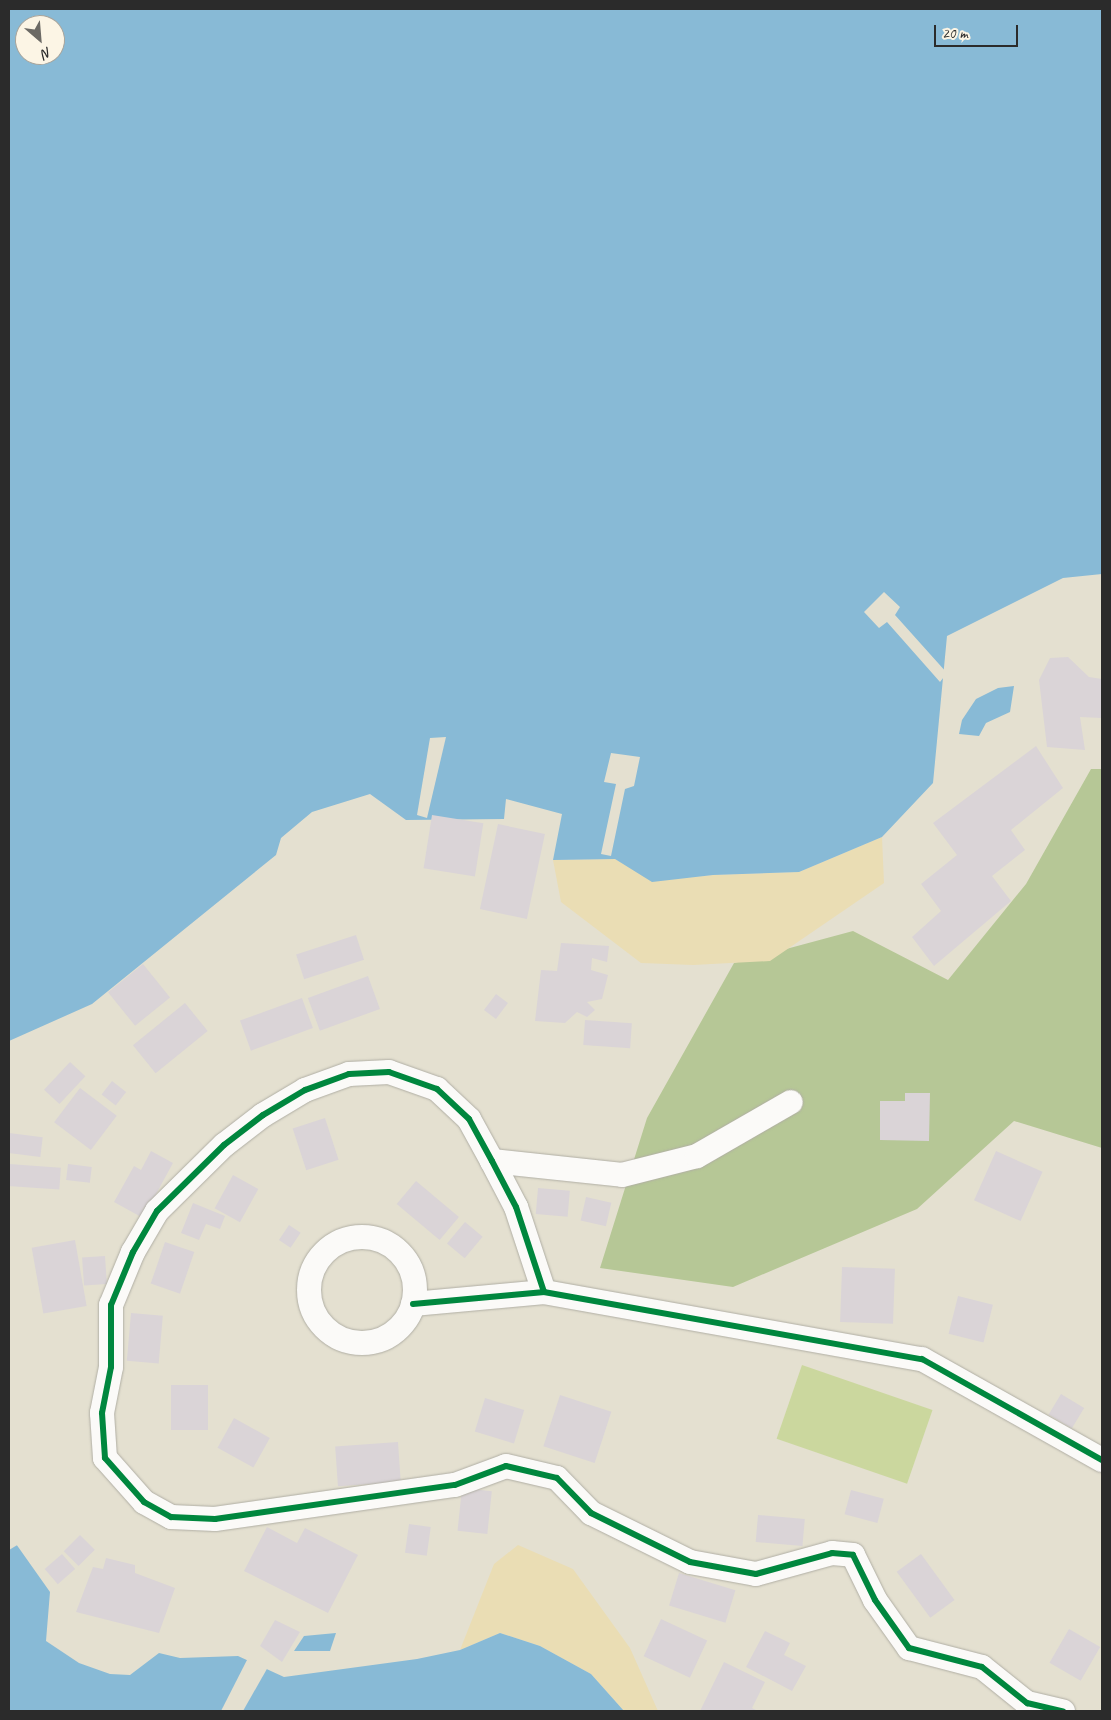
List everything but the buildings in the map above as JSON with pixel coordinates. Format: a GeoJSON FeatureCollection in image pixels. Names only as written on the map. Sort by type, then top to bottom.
{"type":"FeatureCollection","features":[{"type":"Feature","properties":{"kind":"street"},"geometry":{"type":"LineString","coordinates":[[544,1292],[516,1207],[492,1161],[469,1119],[437,1089],[389,1072],[349,1074],[305,1090],[263,1115],[224,1146],[158,1211],[133,1252],[111,1306],[111,1367],[102,1413],[105,1458],[144,1502],[171,1517],[215,1519],[455,1485],[506,1466],[557,1478],[591,1513],[690,1562],[756,1574],[832,1552],[853,1556],[875,1600],[909,1648],[982,1667],[1027,1703],[1062,1711]]}},
{"type":"Feature","properties":{"kind":"street"},"geometry":{"type":"LineString","coordinates":[[492,1161],[622,1175],[697,1156],[791,1102]]}},
{"type":"Feature","properties":{"kind":"street"},"geometry":{"type":"LineString","coordinates":[[358,1238],[375,1239],[390,1245],[403,1256],[416,1287],[414,1304],[406,1320],[393,1333],[376,1341],[358,1343],[340,1338],[325,1328],[314,1313],[309,1296],[310,1279],[317,1263],[328,1250],[342,1242],[358,1238]]}},
{"type":"Feature","properties":{"kind":"street"},"geometry":{"type":"LineString","coordinates":[[414,1304],[544,1292],[922,1359],[1102,1460]]}},
{"type":"Feature","properties":{"kind":"green space"},"geometry":{"type":"Polygon","coordinates":[[[1091,769],[1102,769],[1102,1148],[1014,1121],[917,1209],[733,1287],[600,1268],[647,1118],[734,963],[853,931],[948,980],[1026,884],[1091,769]]]}},
{"type":"Feature","properties":{"kind":"green space"},"geometry":{"type":"Polygon","coordinates":[[[802,1365],[932,1410],[907,1484],[777,1439],[802,1365]]]}},
{"type":"Feature","properties":{"kind":"sand"},"geometry":{"type":"Polygon","coordinates":[[[882,837],[884,883],[770,961],[693,965],[641,963],[561,902],[553,860],[615,859],[654,881],[713,875],[799,872],[882,837]]]}},
{"type":"Feature","properties":{"kind":"sand"},"geometry":{"type":"Polygon","coordinates":[[[518,1545],[573,1569],[630,1648],[658,1711],[624,1711],[591,1674],[540,1646],[500,1633],[460,1650],[494,1564],[518,1545]]]}},
{"type":"Feature","properties":{"kind":"water"},"geometry":{"type":"Polygon","coordinates":[[[9,9],[1102,9],[1102,574],[1063,578],[947,636],[933,783],[882,837],[799,872],[713,875],[652,882],[615,859],[553,860],[562,814],[506,799],[504,819],[406,820],[370,794],[312,812],[281,838],[276,855],[92,1004],[9,1041],[9,9]]]}},
{"type":"Feature","properties":{"kind":"water"},"geometry":{"type":"Polygon","coordinates":[[[1014,686],[1010,712],[986,723],[979,736],[959,734],[962,720],[976,699],[998,688],[1014,686]]]}},
{"type":"Feature","properties":{"kind":"water"},"geometry":{"type":"Polygon","coordinates":[[[9,1534],[50,1592],[46,1641],[79,1663],[110,1674],[130,1675],[159,1653],[180,1658],[238,1656],[284,1677],[417,1659],[460,1650],[500,1633],[540,1646],[591,1674],[624,1711],[9,1711],[9,1534]]]}},
{"type":"Feature","properties":{"kind":"water"},"geometry":{"type":"Polygon","coordinates":[[[336,1633],[330,1651],[294,1651],[304,1636],[336,1633]]]}},
{"type":"Feature","properties":{"kind":"pier"},"geometry":{"type":"Polygon","coordinates":[[[884,592],[900,607],[895,615],[947,673],[940,682],[887,622],[879,628],[864,612],[884,592]]]}},
{"type":"Feature","properties":{"kind":"pier"},"geometry":{"type":"Polygon","coordinates":[[[446,737],[427,818],[417,815],[430,738],[446,737]]]}},
{"type":"Feature","properties":{"kind":"pier"},"geometry":{"type":"Polygon","coordinates":[[[611,753],[640,757],[634,786],[625,789],[611,856],[601,854],[616,784],[604,782],[611,753]]]}},
{"type":"Feature","properties":{"kind":"pier"},"geometry":{"type":"Polygon","coordinates":[[[9,1532],[19,1544],[9,1550],[9,1532]]]}},
{"type":"Feature","properties":{"kind":"pier"},"geometry":{"type":"Polygon","coordinates":[[[248,1658],[268,1667],[243,1711],[221,1711],[248,1658]]]}},
{"type":"Feature","properties":{"kind":"cycle path"},"geometry":{"type":"LineString","coordinates":[[544,1292],[516,1207],[492,1161],[469,1119],[437,1089],[389,1072],[349,1074],[305,1090],[263,1115],[224,1145],[157,1211],[133,1252],[111,1305],[111,1367],[102,1413],[105,1458],[144,1502],[171,1517],[215,1519],[455,1485],[506,1466],[557,1478],[591,1513],[690,1562],[756,1574],[832,1553],[853,1555],[875,1600],[909,1648],[982,1667],[1027,1703],[1063,1711]]}},
{"type":"Feature","properties":{"kind":"cycle path"},"geometry":{"type":"LineString","coordinates":[[413,1304],[544,1292],[922,1359],[1102,1460]]}}]}
